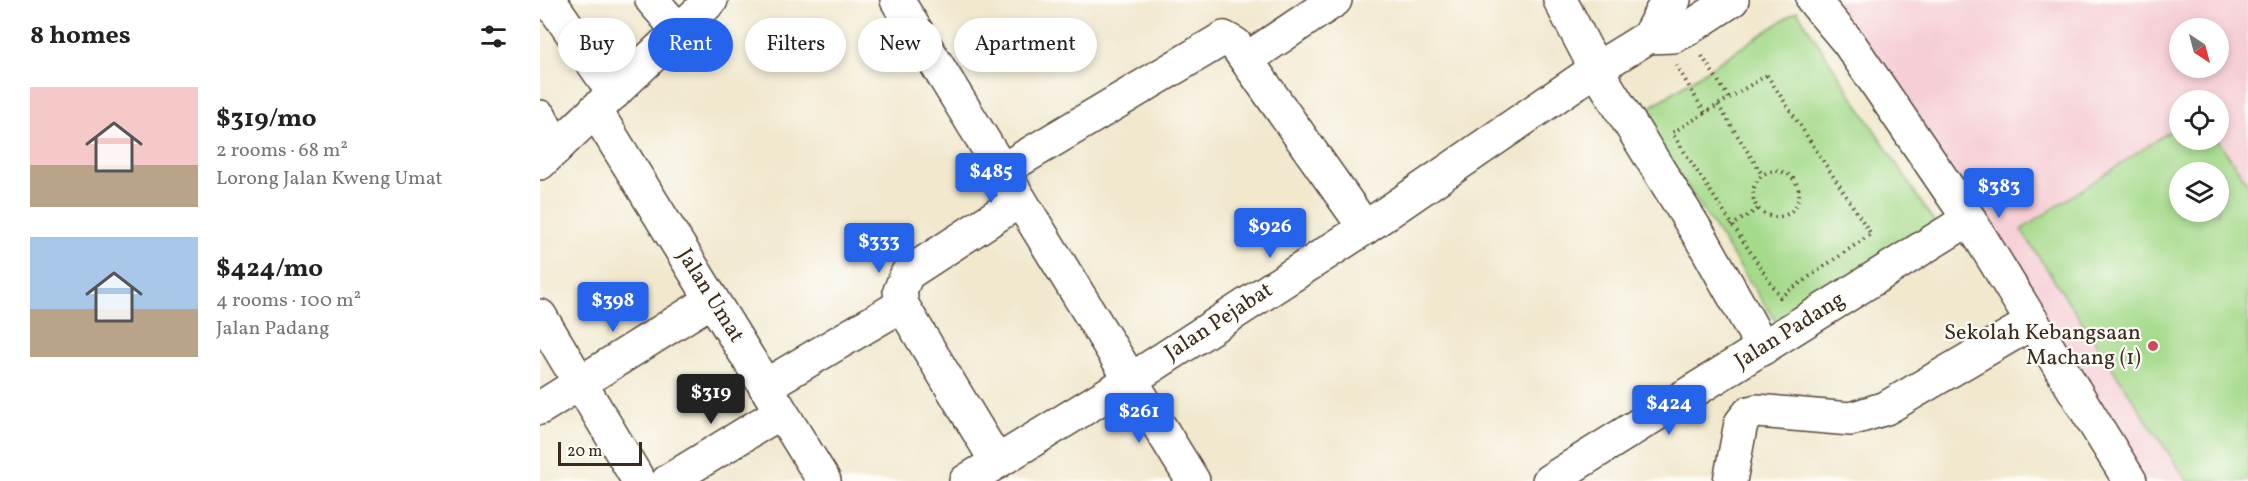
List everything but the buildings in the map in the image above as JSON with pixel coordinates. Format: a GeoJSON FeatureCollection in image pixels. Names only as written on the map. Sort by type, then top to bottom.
{"type":"FeatureCollection","features":[{"type":"Feature","properties":{"kind":"street","name":"Jalan Umat"},"geometry":{"type":"LineString","coordinates":[[549,0],[712,300],[824,481]]}},
{"type":"Feature","properties":{"kind":"street"},"geometry":{"type":"LineString","coordinates":[[652,0],[668,18]]}},
{"type":"Feature","properties":{"kind":"street"},"geometry":{"type":"LineString","coordinates":[[692,18],[711,0]]}},
{"type":"Feature","properties":{"kind":"street"},"geometry":{"type":"LineString","coordinates":[[897,0],[1129,381],[1193,481]]}},
{"type":"Feature","properties":{"kind":"street"},"geometry":{"type":"LineString","coordinates":[[1247,59],[1335,0]]}},
{"type":"Feature","properties":{"kind":"street"},"geometry":{"type":"LineString","coordinates":[[1560,0],[1596,69],[1704,243],[1762,348]]}},
{"type":"Feature","properties":{"kind":"street","name":"Jalan Pejabat"},"geometry":{"type":"LineString","coordinates":[[1665,35],[1662,11],[1674,0]]}},
{"type":"Feature","properties":{"kind":"street","name":"Jalan Pejabat"},"geometry":{"type":"LineString","coordinates":[[966,481],[1129,381],[1365,228],[1596,69],[1732,0]]}},
{"type":"Feature","properties":{"kind":"street"},"geometry":{"type":"LineString","coordinates":[[1813,0],[1849,43],[1970,219],[2130,481]]}},
{"type":"Feature","properties":{"kind":"street"},"geometry":{"type":"LineString","coordinates":[[1001,171],[1220,39],[1232,41],[1247,59],[1365,228]]}},
{"type":"Feature","properties":{"kind":"street"},"geometry":{"type":"LineString","coordinates":[[548,156],[648,60]]}},
{"type":"Feature","properties":{"kind":"street"},"geometry":{"type":"LineString","coordinates":[[540,117],[548,156]]}},
{"type":"Feature","properties":{"kind":"street"},"geometry":{"type":"LineString","coordinates":[[997,462],[902,305],[900,291],[907,274],[1019,201]]}},
{"type":"Feature","properties":{"kind":"street","name":"Jalan Padang"},"geometry":{"type":"LineString","coordinates":[[1550,481],[1970,219]]}},
{"type":"Feature","properties":{"kind":"street"},"geometry":{"type":"LineString","coordinates":[[540,408],[712,300]]}},
{"type":"Feature","properties":{"kind":"street"},"geometry":{"type":"LineString","coordinates":[[668,481],[773,399],[902,305]]}},
{"type":"Feature","properties":{"kind":"street"},"geometry":{"type":"LineString","coordinates":[[540,316],[639,481]]}},
{"type":"Feature","properties":{"kind":"street"},"geometry":{"type":"LineString","coordinates":[[1730,481],[1741,423],[1749,413],[1862,417],[1886,408],[2032,322]]}},
{"type":"Feature","properties":{"kind":"path"},"geometry":{"type":"LineString","coordinates":[[1665,35],[1729,98]]}},
{"type":"Feature","properties":{"kind":"path"},"geometry":{"type":"LineString","coordinates":[[1665,35],[1705,113]]}},
{"type":"Feature","properties":{"kind":"path"},"geometry":{"type":"LineString","coordinates":[[1767,75],[1871,234],[1780,297],[1672,133],[1718,105],[1767,75]]}},
{"type":"Feature","properties":{"kind":"path"},"geometry":{"type":"LineString","coordinates":[[1718,105],[1763,176]]}},
{"type":"Feature","properties":{"kind":"path"},"geometry":{"type":"LineString","coordinates":[[1771,172],[1787,174],[1798,186],[1798,202],[1787,214],[1772,217],[1758,208],[1753,195],[1758,181],[1763,176],[1771,172]]}},
{"type":"Feature","properties":{"kind":"shaded area","name":"Sekolah Kebangsaan Machang (1)"},"geometry":{"type":"Polygon","coordinates":[[[1836,0],[2248,0],[2248,481],[2145,481],[1836,0]]]}},
{"type":"Feature","properties":{"kind":"green space"},"geometry":{"type":"Polygon","coordinates":[[[1797,11],[1935,223],[1778,325],[1640,114],[1797,11]]]}},
{"type":"Feature","properties":{"kind":"green space"},"geometry":{"type":"Polygon","coordinates":[[[2169,132],[2169,150],[2225,150],[2248,184],[2248,481],[2187,481],[2021,230],[2169,132]]]}},
{"type":"Feature","properties":{"kind":"place","name":"Sekolah Kebangsaan Machang (1)"},"geometry":{"type":"Point","coordinates":[2153,346]}}]}
